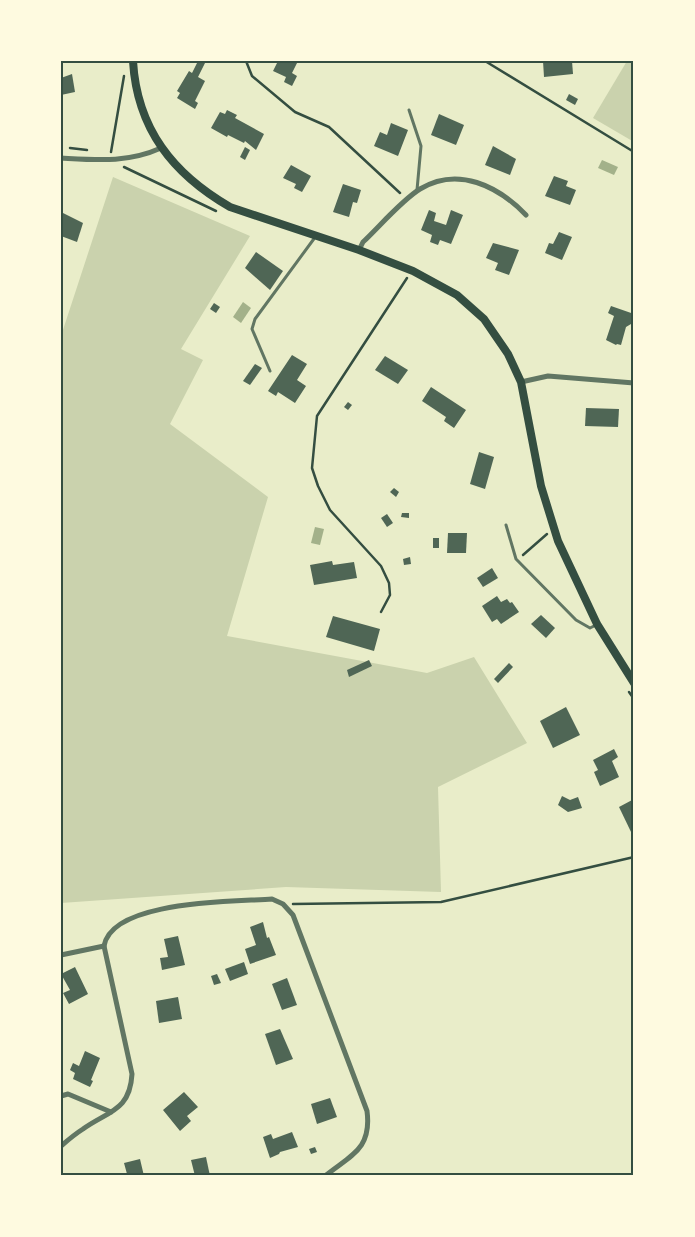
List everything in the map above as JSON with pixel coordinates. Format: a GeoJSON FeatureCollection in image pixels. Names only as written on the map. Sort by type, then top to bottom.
{"type":"FeatureCollection","features":[{"type":"Feature","properties":{"kind":"main road"},"geometry":{"type":"LineString","coordinates":[[134,65],[137,89],[147,122],[161,148],[192,182],[230,207],[359,250],[413,271],[457,295],[484,320],[508,354],[521,382],[537,467],[548,511],[572,576],[597,624],[634,683]]}},
{"type":"Feature","properties":{"kind":"street"},"geometry":{"type":"LineString","coordinates":[[61,158],[110,160],[139,158],[161,148]]}},
{"type":"Feature","properties":{"kind":"street"},"geometry":{"type":"LineString","coordinates":[[359,250],[363,242],[418,190],[432,182],[450,178],[481,182],[510,199],[526,216]]}},
{"type":"Feature","properties":{"kind":"street"},"geometry":{"type":"LineString","coordinates":[[521,382],[548,376],[634,383]]}},
{"type":"Feature","properties":{"kind":"street"},"geometry":{"type":"LineString","coordinates":[[61,1146],[83,1128],[111,1112],[127,1100],[132,1088],[132,1074],[104,946],[106,937],[120,923],[140,914],[161,908],[272,899],[283,904],[293,915],[367,1111],[368,1135],[360,1148],[325,1176]]}},
{"type":"Feature","properties":{"kind":"street"},"geometry":{"type":"LineString","coordinates":[[61,955],[104,946]]}},
{"type":"Feature","properties":{"kind":"street"},"geometry":{"type":"LineString","coordinates":[[61,1096],[68,1094],[111,1112]]}},
{"type":"Feature","properties":{"kind":"lane"},"geometry":{"type":"LineString","coordinates":[[409,110],[421,146],[418,190]]}},
{"type":"Feature","properties":{"kind":"lane"},"geometry":{"type":"LineString","coordinates":[[270,371],[252,329],[255,319],[316,236]]}},
{"type":"Feature","properties":{"kind":"lane"},"geometry":{"type":"LineString","coordinates":[[506,525],[516,559],[576,620],[590,628],[597,624]]}},
{"type":"Feature","properties":{"kind":"path"},"geometry":{"type":"LineString","coordinates":[[246,61],[252,76],[296,112],[329,127],[368,161],[407,200]]}},
{"type":"Feature","properties":{"kind":"path"},"geometry":{"type":"LineString","coordinates":[[485,61],[634,152]]}},
{"type":"Feature","properties":{"kind":"path"},"geometry":{"type":"LineString","coordinates":[[134,65],[124,74],[110,160],[206,208],[224,213]]}},
{"type":"Feature","properties":{"kind":"path"},"geometry":{"type":"LineString","coordinates":[[381,612],[390,595],[388,583],[381,566],[330,510],[318,486],[312,468],[317,416],[413,271]]}},
{"type":"Feature","properties":{"kind":"path"},"geometry":{"type":"LineString","coordinates":[[522,556],[549,532]]}},
{"type":"Feature","properties":{"kind":"path"},"geometry":{"type":"LineString","coordinates":[[629,691],[634,699]]}},
{"type":"Feature","properties":{"kind":"path"},"geometry":{"type":"LineString","coordinates":[[283,904],[441,902],[634,857]]}},
{"type":"Feature","properties":{"kind":"shaded area"},"geometry":{"type":"Polygon","coordinates":[[[627,61],[634,61],[634,142],[593,118],[627,61]]]}},
{"type":"Feature","properties":{"kind":"shaded area"},"geometry":{"type":"Polygon","coordinates":[[[602,160],[618,167],[614,175],[598,168],[602,160]]]}},
{"type":"Feature","properties":{"kind":"shaded area"},"geometry":{"type":"Polygon","coordinates":[[[113,177],[250,236],[181,349],[203,360],[170,424],[268,497],[227,636],[427,673],[474,657],[527,743],[438,787],[441,892],[286,887],[61,903],[61,336],[113,177]]]}},
{"type":"Feature","properties":{"kind":"shaded area"},"geometry":{"type":"Polygon","coordinates":[[[243,302],[251,308],[241,323],[233,317],[243,302]]]}},
{"type":"Feature","properties":{"kind":"shaded area"},"geometry":{"type":"Polygon","coordinates":[[[315,527],[324,529],[320,545],[311,543],[315,527]]]}},
{"type":"Feature","properties":{"kind":"building"},"geometry":{"type":"Polygon","coordinates":[[[198,61],[205,63],[198,77],[205,81],[195,101],[198,103],[195,109],[177,98],[180,93],[177,91],[189,71],[192,73],[198,61]]]}},
{"type":"Feature","properties":{"kind":"building"},"geometry":{"type":"Polygon","coordinates":[[[278,61],[298,61],[292,73],[297,76],[292,86],[284,82],[286,77],[273,71],[278,61]]]}},
{"type":"Feature","properties":{"kind":"building"},"geometry":{"type":"Polygon","coordinates":[[[543,61],[572,61],[573,74],[544,77],[543,61]]]}},
{"type":"Feature","properties":{"kind":"building"},"geometry":{"type":"Polygon","coordinates":[[[72,74],[75,92],[61,95],[61,78],[72,74]]]}},
{"type":"Feature","properties":{"kind":"building"},"geometry":{"type":"Polygon","coordinates":[[[569,94],[578,99],[575,105],[566,100],[569,94]]]}},
{"type":"Feature","properties":{"kind":"building"},"geometry":{"type":"Polygon","coordinates":[[[227,110],[237,115],[235,118],[264,134],[256,150],[245,141],[244,143],[228,135],[227,137],[211,128],[220,112],[225,114],[227,110]]]}},
{"type":"Feature","properties":{"kind":"building"},"geometry":{"type":"Polygon","coordinates":[[[439,114],[464,125],[456,145],[431,135],[439,114]]]}},
{"type":"Feature","properties":{"kind":"building"},"geometry":{"type":"Polygon","coordinates":[[[391,123],[408,130],[398,156],[374,146],[380,132],[387,135],[391,123]]]}},
{"type":"Feature","properties":{"kind":"building"},"geometry":{"type":"Polygon","coordinates":[[[493,146],[516,159],[510,175],[485,165],[493,146]]]}},
{"type":"Feature","properties":{"kind":"building"},"geometry":{"type":"Polygon","coordinates":[[[245,147],[250,150],[245,160],[240,157],[245,147]]]}},
{"type":"Feature","properties":{"kind":"building"},"geometry":{"type":"Polygon","coordinates":[[[291,165],[311,176],[302,192],[294,188],[296,184],[283,178],[291,165]]]}},
{"type":"Feature","properties":{"kind":"building"},"geometry":{"type":"Polygon","coordinates":[[[554,176],[568,181],[566,186],[576,190],[570,205],[545,196],[554,176]]]}},
{"type":"Feature","properties":{"kind":"building"},"geometry":{"type":"Polygon","coordinates":[[[343,184],[361,190],[357,203],[353,202],[349,217],[333,212],[343,184]]]}},
{"type":"Feature","properties":{"kind":"building"},"geometry":{"type":"Polygon","coordinates":[[[429,210],[436,213],[434,221],[446,225],[451,210],[463,215],[451,244],[440,240],[438,245],[430,242],[432,235],[421,230],[429,210]]]}},
{"type":"Feature","properties":{"kind":"building"},"geometry":{"type":"Polygon","coordinates":[[[61,212],[83,223],[77,242],[61,236],[61,212]]]}},
{"type":"Feature","properties":{"kind":"building"},"geometry":{"type":"Polygon","coordinates":[[[559,232],[572,237],[562,260],[545,253],[549,243],[553,244],[559,232]]]}},
{"type":"Feature","properties":{"kind":"building"},"geometry":{"type":"Polygon","coordinates":[[[493,243],[519,250],[509,275],[495,270],[498,263],[486,258],[493,243]]]}},
{"type":"Feature","properties":{"kind":"building"},"geometry":{"type":"Polygon","coordinates":[[[256,252],[283,271],[270,290],[245,268],[256,252]]]}},
{"type":"Feature","properties":{"kind":"building"},"geometry":{"type":"Polygon","coordinates":[[[214,303],[220,307],[216,313],[210,309],[214,303]]]}},
{"type":"Feature","properties":{"kind":"building"},"geometry":{"type":"Polygon","coordinates":[[[611,306],[634,314],[631,324],[626,327],[621,345],[616,345],[606,340],[614,316],[608,313],[611,306]]]}},
{"type":"Feature","properties":{"kind":"building"},"geometry":{"type":"Polygon","coordinates":[[[292,355],[307,364],[297,380],[306,386],[295,403],[278,392],[276,396],[268,391],[292,355]]]}},
{"type":"Feature","properties":{"kind":"building"},"geometry":{"type":"Polygon","coordinates":[[[385,356],[408,370],[398,384],[375,370],[385,356]]]}},
{"type":"Feature","properties":{"kind":"building"},"geometry":{"type":"Polygon","coordinates":[[[255,364],[262,368],[250,385],[243,381],[255,364]]]}},
{"type":"Feature","properties":{"kind":"building"},"geometry":{"type":"Polygon","coordinates":[[[431,387],[466,410],[454,428],[444,421],[446,417],[422,401],[431,387]]]}},
{"type":"Feature","properties":{"kind":"building"},"geometry":{"type":"Polygon","coordinates":[[[348,402],[352,405],[348,410],[344,407],[348,402]]]}},
{"type":"Feature","properties":{"kind":"building"},"geometry":{"type":"Polygon","coordinates":[[[586,408],[619,409],[618,427],[585,426],[586,408]]]}},
{"type":"Feature","properties":{"kind":"building"},"geometry":{"type":"Polygon","coordinates":[[[479,452],[494,457],[485,489],[470,484],[479,452]]]}},
{"type":"Feature","properties":{"kind":"building"},"geometry":{"type":"Polygon","coordinates":[[[394,488],[399,492],[396,497],[390,492],[394,488]]]}},
{"type":"Feature","properties":{"kind":"building"},"geometry":{"type":"Polygon","coordinates":[[[402,513],[409,513],[409,518],[401,517],[402,513]]]}},
{"type":"Feature","properties":{"kind":"building"},"geometry":{"type":"Polygon","coordinates":[[[387,514],[393,523],[387,527],[381,518],[387,514]]]}},
{"type":"Feature","properties":{"kind":"building"},"geometry":{"type":"Polygon","coordinates":[[[448,533],[467,533],[466,553],[447,553],[448,533]]]}},
{"type":"Feature","properties":{"kind":"building"},"geometry":{"type":"Polygon","coordinates":[[[433,538],[439,538],[439,548],[433,548],[433,538]]]}},
{"type":"Feature","properties":{"kind":"building"},"geometry":{"type":"Polygon","coordinates":[[[410,557],[411,564],[404,565],[403,559],[410,557]]]}},
{"type":"Feature","properties":{"kind":"building"},"geometry":{"type":"Polygon","coordinates":[[[332,561],[333,565],[354,562],[357,578],[314,585],[310,565],[332,561]]]}},
{"type":"Feature","properties":{"kind":"building"},"geometry":{"type":"Polygon","coordinates":[[[492,568],[498,578],[483,587],[477,578],[492,568]]]}},
{"type":"Feature","properties":{"kind":"building"},"geometry":{"type":"Polygon","coordinates":[[[497,596],[501,602],[507,599],[510,603],[512,602],[519,612],[501,624],[497,619],[492,622],[482,606],[497,596]]]}},
{"type":"Feature","properties":{"kind":"building"},"geometry":{"type":"Polygon","coordinates":[[[541,615],[555,628],[546,638],[531,624],[541,615]]]}},
{"type":"Feature","properties":{"kind":"building"},"geometry":{"type":"Polygon","coordinates":[[[333,616],[380,629],[374,651],[326,637],[333,616]]]}},
{"type":"Feature","properties":{"kind":"building"},"geometry":{"type":"Polygon","coordinates":[[[369,660],[372,666],[349,677],[347,670],[369,660]]]}},
{"type":"Feature","properties":{"kind":"building"},"geometry":{"type":"Polygon","coordinates":[[[509,663],[513,667],[498,683],[494,679],[509,663]]]}},
{"type":"Feature","properties":{"kind":"building"},"geometry":{"type":"Polygon","coordinates":[[[566,707],[580,735],[553,748],[540,721],[566,707]]]}},
{"type":"Feature","properties":{"kind":"building"},"geometry":{"type":"Polygon","coordinates":[[[614,749],[618,757],[612,761],[619,777],[600,786],[594,772],[598,770],[593,760],[614,749]]]}},
{"type":"Feature","properties":{"kind":"building"},"geometry":{"type":"Polygon","coordinates":[[[562,796],[570,800],[578,797],[582,808],[568,812],[558,805],[562,796]]]}},
{"type":"Feature","properties":{"kind":"building"},"geometry":{"type":"Polygon","coordinates":[[[634,799],[634,833],[632,834],[619,807],[634,799]]]}},
{"type":"Feature","properties":{"kind":"building"},"geometry":{"type":"Polygon","coordinates":[[[263,922],[267,938],[269,937],[276,955],[250,964],[245,949],[256,945],[250,927],[263,922]]]}},
{"type":"Feature","properties":{"kind":"building"},"geometry":{"type":"Polygon","coordinates":[[[178,936],[185,965],[162,970],[160,958],[168,957],[164,939],[178,936]]]}},
{"type":"Feature","properties":{"kind":"building"},"geometry":{"type":"Polygon","coordinates":[[[244,962],[248,974],[230,981],[225,969],[244,962]]]}},
{"type":"Feature","properties":{"kind":"building"},"geometry":{"type":"Polygon","coordinates":[[[75,967],[88,994],[69,1004],[63,993],[70,990],[61,974],[75,967]]]}},
{"type":"Feature","properties":{"kind":"building"},"geometry":{"type":"Polygon","coordinates":[[[217,974],[221,983],[214,985],[211,976],[217,974]]]}},
{"type":"Feature","properties":{"kind":"building"},"geometry":{"type":"Polygon","coordinates":[[[287,978],[297,1005],[282,1010],[272,984],[287,978]]]}},
{"type":"Feature","properties":{"kind":"building"},"geometry":{"type":"Polygon","coordinates":[[[178,997],[182,1019],[159,1023],[156,1001],[178,997]]]}},
{"type":"Feature","properties":{"kind":"building"},"geometry":{"type":"Polygon","coordinates":[[[280,1029],[293,1059],[276,1065],[265,1034],[280,1029]]]}},
{"type":"Feature","properties":{"kind":"building"},"geometry":{"type":"Polygon","coordinates":[[[85,1051],[100,1058],[90,1087],[73,1079],[75,1073],[70,1070],[73,1063],[79,1066],[85,1051]]]}},
{"type":"Feature","properties":{"kind":"building"},"geometry":{"type":"Polygon","coordinates":[[[184,1092],[198,1107],[187,1116],[191,1121],[180,1131],[163,1110],[184,1092]]]}},
{"type":"Feature","properties":{"kind":"building"},"geometry":{"type":"Polygon","coordinates":[[[330,1098],[337,1117],[317,1124],[311,1104],[330,1098]]]}},
{"type":"Feature","properties":{"kind":"building"},"geometry":{"type":"Polygon","coordinates":[[[292,1132],[298,1147],[280,1152],[270,1158],[263,1137],[271,1134],[273,1139],[292,1132]]]}},
{"type":"Feature","properties":{"kind":"building"},"geometry":{"type":"Polygon","coordinates":[[[315,1147],[317,1152],[311,1154],[309,1149],[315,1147]]]}},
{"type":"Feature","properties":{"kind":"building"},"geometry":{"type":"Polygon","coordinates":[[[206,1157],[210,1176],[195,1176],[191,1160],[206,1157]]]}},
{"type":"Feature","properties":{"kind":"building"},"geometry":{"type":"Polygon","coordinates":[[[140,1159],[144,1176],[124,1176],[127,1174],[124,1163],[140,1159]]]}}]}
